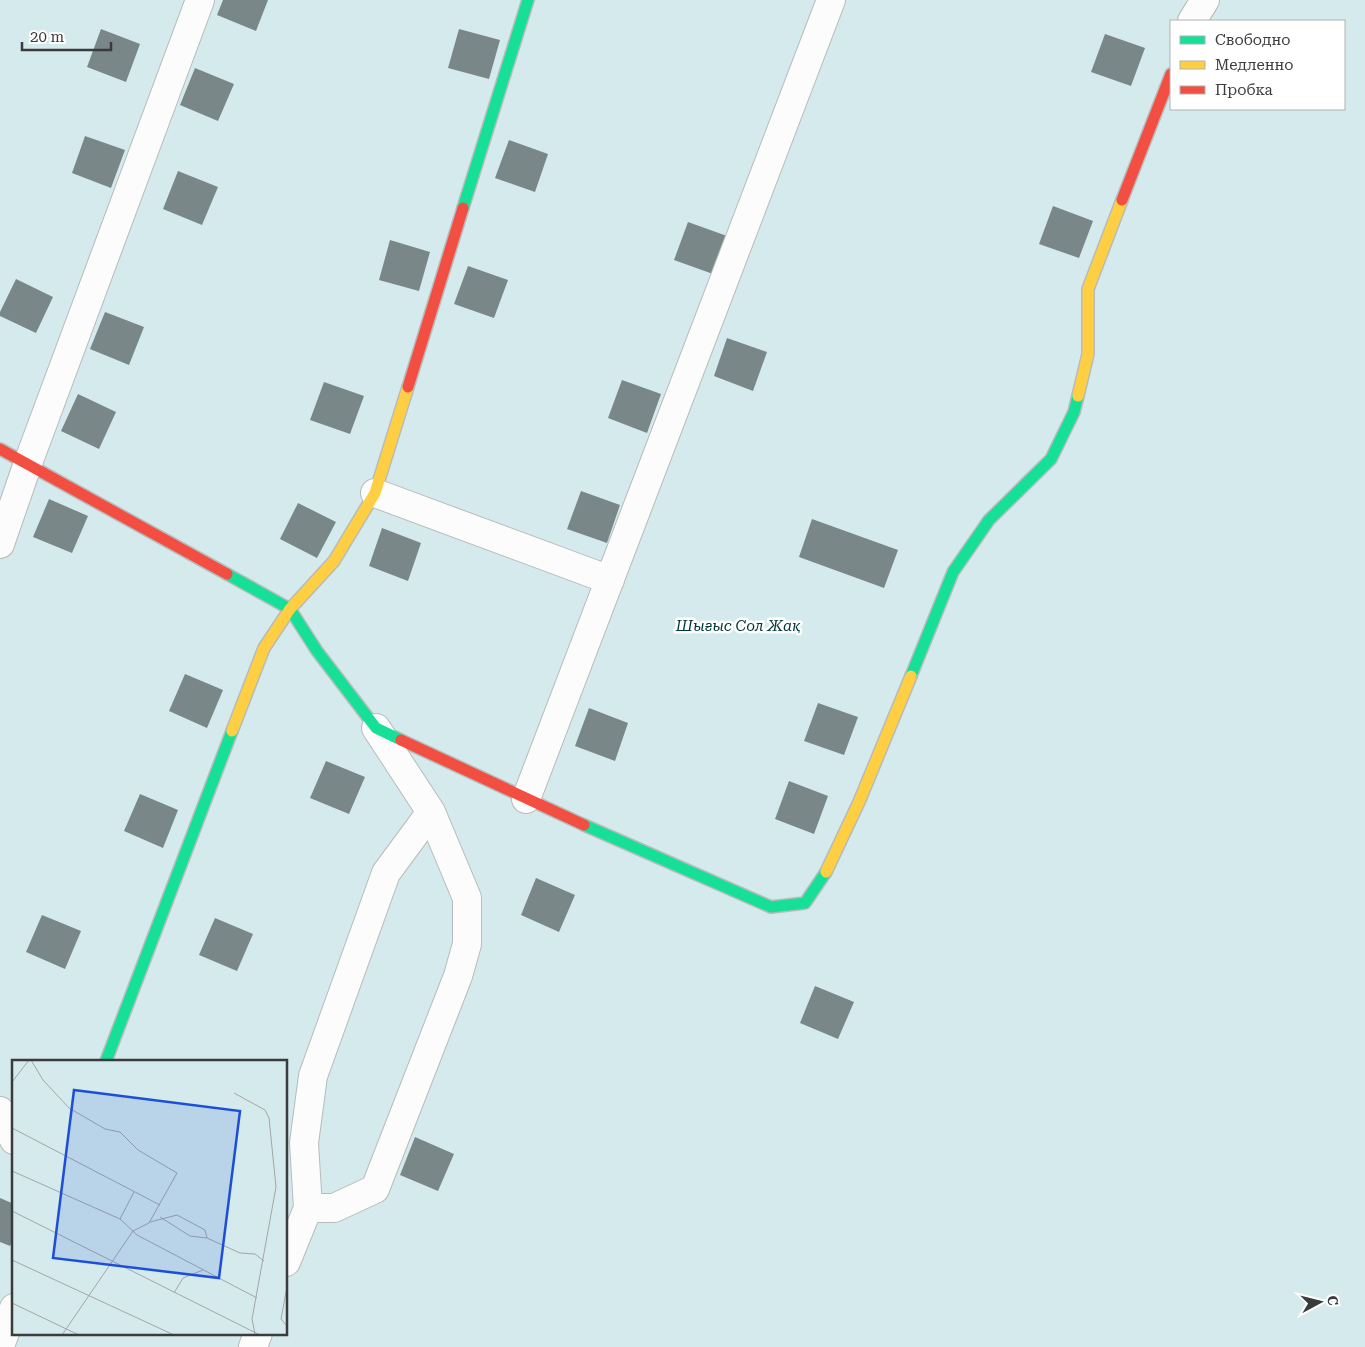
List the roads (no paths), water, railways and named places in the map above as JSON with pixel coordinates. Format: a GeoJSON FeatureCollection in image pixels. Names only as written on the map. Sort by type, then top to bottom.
{"type":"FeatureCollection","features":[{"type":"Feature","properties":{"kind":"street"},"geometry":{"type":"LineString","coordinates":[[0,544],[28,463],[200,0]]}},
{"type":"Feature","properties":{"kind":"street"},"geometry":{"type":"LineString","coordinates":[[106,1060],[264,648],[290,609],[334,561],[374,493],[528,0]]}},
{"type":"Feature","properties":{"kind":"street"},"geometry":{"type":"LineString","coordinates":[[526,799],[831,0]]}},
{"type":"Feature","properties":{"kind":"street"},"geometry":{"type":"LineString","coordinates":[[1193,20],[1205,0]]}},
{"type":"Feature","properties":{"kind":"street"},"geometry":{"type":"LineString","coordinates":[[376,728],[526,799],[771,907],[805,903],[825,874],[858,802],[953,572],[989,520],[1051,459],[1074,412],[1088,354],[1088,289],[1170,77]]}},
{"type":"Feature","properties":{"kind":"street"},"geometry":{"type":"LineString","coordinates":[[0,448],[290,609],[317,651],[376,728],[431,812],[467,898],[467,944],[458,976],[375,1189],[334,1208],[308,1208]]}},
{"type":"Feature","properties":{"kind":"street"},"geometry":{"type":"LineString","coordinates":[[374,493],[610,580]]}},
{"type":"Feature","properties":{"kind":"street"},"geometry":{"type":"LineString","coordinates":[[288,1257],[308,1208],[304,1143],[313,1076],[386,873],[431,812]]}},
{"type":"Feature","properties":{"kind":"street"},"geometry":{"type":"LineString","coordinates":[[0,1111],[12,1136]]}},
{"type":"Feature","properties":{"kind":"street"},"geometry":{"type":"LineString","coordinates":[[0,1346],[12,1313]]}},
{"type":"Feature","properties":{"kind":"street"},"geometry":{"type":"LineString","coordinates":[[253,1347],[258,1334]]}},
{"type":"Feature","properties":{"kind":"park label","name":"Шығыс Сол Жақ"},"geometry":{"type":"Point","coordinates":[738,626]}}]}
